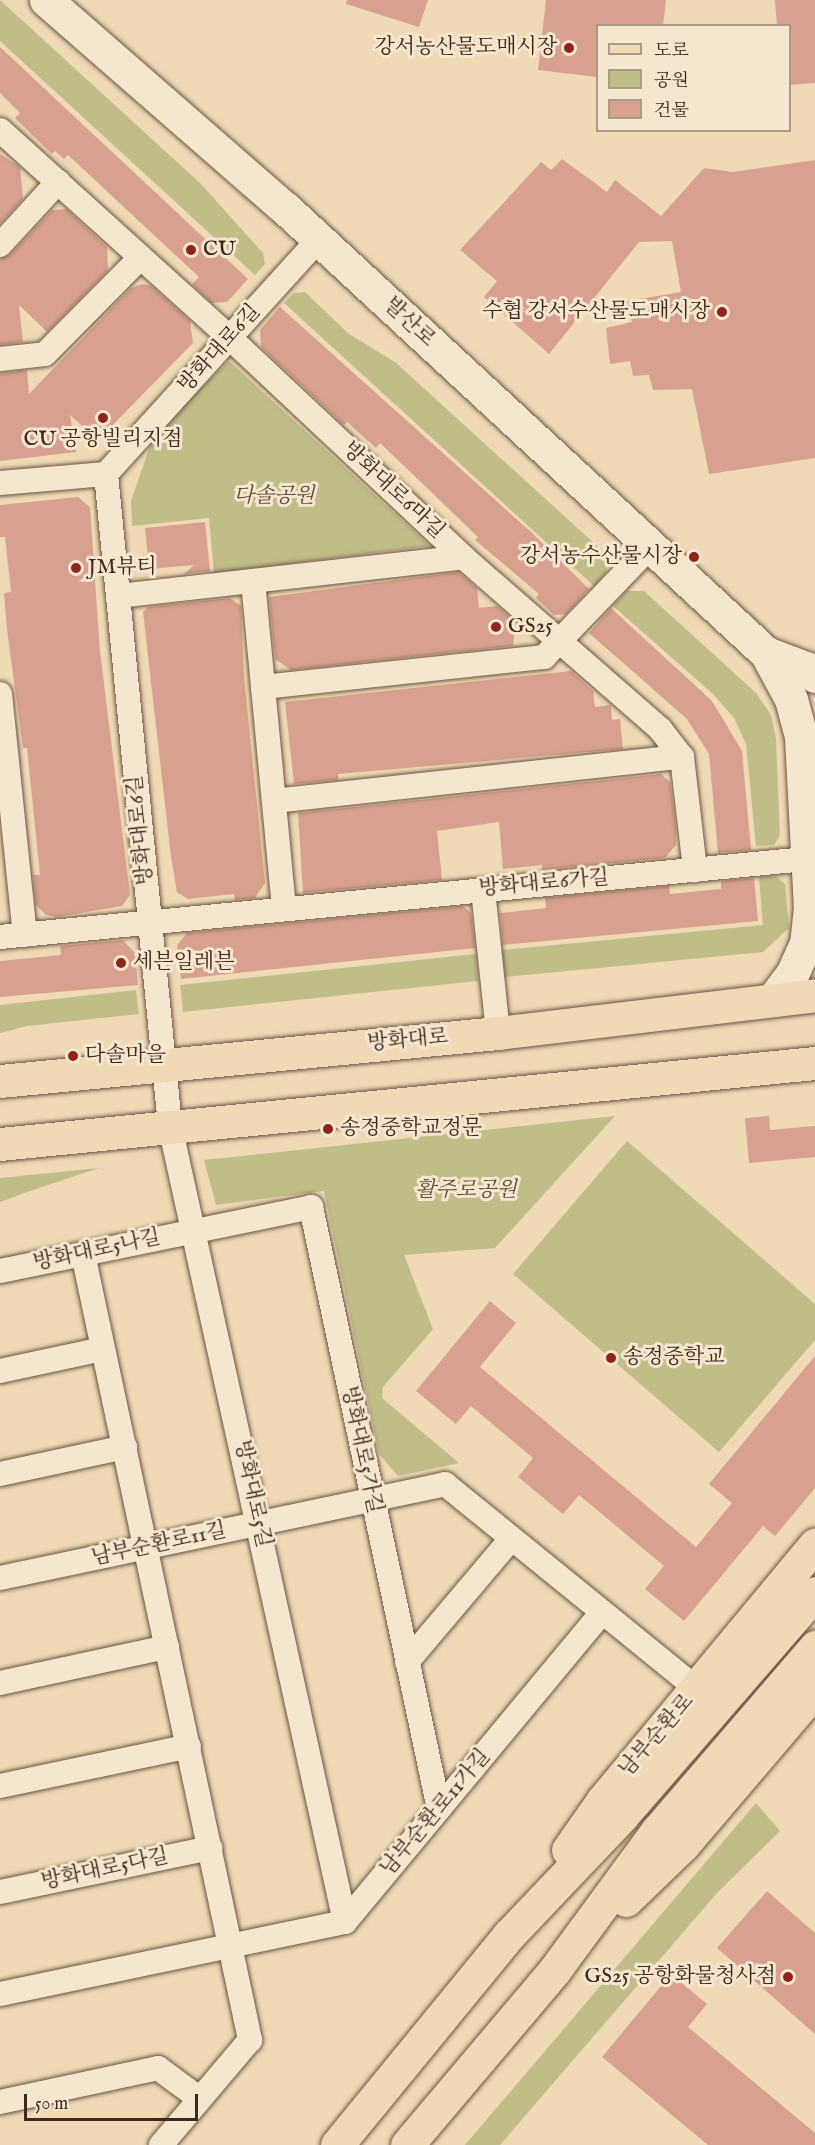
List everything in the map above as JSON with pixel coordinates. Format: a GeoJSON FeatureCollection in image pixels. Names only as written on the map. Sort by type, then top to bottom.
{"type":"FeatureCollection","features":[{"type":"Feature","properties":{"kind":"main road","name":"방화대로"},"geometry":{"type":"LineString","coordinates":[[0,1081],[498,1033],[815,995]]}},
{"type":"Feature","properties":{"kind":"main road"},"geometry":{"type":"LineString","coordinates":[[0,1144],[815,1063]]}},
{"type":"Feature","properties":{"kind":"main road","name":"남부순환로"},"geometry":{"type":"LineString","coordinates":[[509,1935],[603,1800],[815,1545]]}},
{"type":"Feature","properties":{"kind":"main road","name":"남부순환로"},"geometry":{"type":"LineString","coordinates":[[337,2145],[509,1935],[621,1817],[815,1593]]}},
{"type":"Feature","properties":{"kind":"main road"},"geometry":{"type":"LineString","coordinates":[[407,2145],[554,1971],[657,1830],[815,1647]]}},
{"type":"Feature","properties":{"kind":"main road"},"geometry":{"type":"LineString","coordinates":[[554,1971],[682,1845],[815,1690]]}},
{"type":"Feature","properties":{"kind":"street","name":"발산로"},"geometry":{"type":"LineString","coordinates":[[46,0],[319,239],[766,653],[791,699],[801,737],[805,859],[810,907],[806,943],[792,974],[773,999]]}},
{"type":"Feature","properties":{"kind":"street","name":"방화대로6마길"},"geometry":{"type":"LineString","coordinates":[[2,135],[58,182],[230,338],[463,557],[635,704],[682,757]]}},
{"type":"Feature","properties":{"kind":"street"},"geometry":{"type":"LineString","coordinates":[[0,245],[58,182]]}},
{"type":"Feature","properties":{"kind":"street","name":"방화대로6길"},"geometry":{"type":"LineString","coordinates":[[163,1065],[106,474],[319,239]]}},
{"type":"Feature","properties":{"kind":"street"},"geometry":{"type":"LineString","coordinates":[[0,359],[45,354],[141,257]]}},
{"type":"Feature","properties":{"kind":"street"},"geometry":{"type":"LineString","coordinates":[[0,483],[106,474]]}},
{"type":"Feature","properties":{"kind":"street"},"geometry":{"type":"LineString","coordinates":[[263,687],[544,657],[651,546]]}},
{"type":"Feature","properties":{"kind":"street"},"geometry":{"type":"LineString","coordinates":[[117,596],[463,557]]}},
{"type":"Feature","properties":{"kind":"street"},"geometry":{"type":"LineString","coordinates":[[254,581],[284,909]]}},
{"type":"Feature","properties":{"kind":"street","name":"발산로"},"geometry":{"type":"LineString","coordinates":[[766,653],[806,668],[815,676]]}},
{"type":"Feature","properties":{"kind":"street"},"geometry":{"type":"LineString","coordinates":[[1,707],[7,824],[25,935]]}},
{"type":"Feature","properties":{"kind":"street"},"geometry":{"type":"LineString","coordinates":[[274,801],[682,757],[695,870]]}},
{"type":"Feature","properties":{"kind":"street","name":"방화대로6가길"},"geometry":{"type":"LineString","coordinates":[[0,937],[805,859]]}},
{"type":"Feature","properties":{"kind":"street"},"geometry":{"type":"LineString","coordinates":[[483,890],[498,1033]]}},
{"type":"Feature","properties":{"kind":"street","name":"방화대로5길"},"geometry":{"type":"LineString","coordinates":[[163,1065],[170,1126],[345,1922]]}},
{"type":"Feature","properties":{"kind":"street","name":"방화대로5가길"},"geometry":{"type":"LineString","coordinates":[[193,1231],[311,1208],[439,1809]]}},
{"type":"Feature","properties":{"kind":"street","name":"방화대로5나길"},"geometry":{"type":"LineString","coordinates":[[0,1271],[193,1231]]}},
{"type":"Feature","properties":{"kind":"street"},"geometry":{"type":"LineString","coordinates":[[83,1254],[250,2040],[161,2145]]}},
{"type":"Feature","properties":{"kind":"street"},"geometry":{"type":"LineString","coordinates":[[0,1371],[103,1349]]}},
{"type":"Feature","properties":{"kind":"street"},"geometry":{"type":"LineString","coordinates":[[0,1474],[125,1447]]}},
{"type":"Feature","properties":{"kind":"street","name":"남부순환로11길"},"geometry":{"type":"LineString","coordinates":[[0,1578],[446,1484],[601,1614],[697,1689]]}},
{"type":"Feature","properties":{"kind":"street"},"geometry":{"type":"LineString","coordinates":[[407,1662],[511,1539]]}},
{"type":"Feature","properties":{"kind":"street","name":"남부순환로11가길"},"geometry":{"type":"LineString","coordinates":[[345,1922],[601,1614]]}},
{"type":"Feature","properties":{"kind":"street"},"geometry":{"type":"LineString","coordinates":[[0,1683],[167,1647]]}},
{"type":"Feature","properties":{"kind":"street"},"geometry":{"type":"LineString","coordinates":[[0,1786],[189,1746]]}},
{"type":"Feature","properties":{"kind":"street","name":"방화대로5다길"},"geometry":{"type":"LineString","coordinates":[[0,1892],[210,1848]]}},
{"type":"Feature","properties":{"kind":"street"},"geometry":{"type":"LineString","coordinates":[[0,1994],[345,1922]]}},
{"type":"Feature","properties":{"kind":"street"},"geometry":{"type":"LineString","coordinates":[[0,2102],[158,2068],[200,2098]]}},
{"type":"Feature","properties":{"kind":"green space"},"geometry":{"type":"Polygon","coordinates":[[[0,0],[201,184],[263,253],[265,264],[255,275],[0,41],[0,0]]]}},
{"type":"Feature","properties":{"kind":"green space"},"geometry":{"type":"Polygon","coordinates":[[[305,292],[349,334],[395,362],[606,554],[607,571],[594,586],[284,303],[294,293],[305,292]]]}},
{"type":"Feature","properties":{"kind":"green space","name":"다솔공원"},"geometry":{"type":"Polygon","coordinates":[[[229,361],[430,546],[214,573],[209,518],[132,526],[131,501],[155,431],[229,361]]]}},
{"type":"Feature","properties":{"kind":"green space"},"geometry":{"type":"Polygon","coordinates":[[[627,591],[644,591],[756,693],[771,715],[776,739],[780,836],[774,845],[756,846],[746,744],[734,718],[713,694],[613,606],[627,591]]]}},
{"type":"Feature","properties":{"kind":"green space"},"geometry":{"type":"Polygon","coordinates":[[[776,876],[785,884],[789,928],[763,952],[505,977],[502,950],[763,925],[759,877],[776,876]]]}},
{"type":"Feature","properties":{"kind":"green space"},"geometry":{"type":"Polygon","coordinates":[[[476,954],[478,981],[183,1012],[180,985],[476,954]]]}},
{"type":"Feature","properties":{"kind":"green space"},"geometry":{"type":"Polygon","coordinates":[[[136,990],[139,1014],[27,1026],[0,1033],[0,1005],[136,990]]]}},
{"type":"Feature","properties":{"kind":"green space","name":"활주로공원"},"geometry":{"type":"Polygon","coordinates":[[[615,1116],[495,1248],[404,1255],[433,1329],[383,1387],[382,1398],[459,1463],[398,1476],[379,1454],[324,1191],[216,1205],[204,1160],[615,1116]]]}},
{"type":"Feature","properties":{"kind":"green space"},"geometry":{"type":"Polygon","coordinates":[[[627,1141],[815,1304],[815,1340],[719,1452],[513,1274],[627,1141]]]}},
{"type":"Feature","properties":{"kind":"green space"},"geometry":{"type":"Polygon","coordinates":[[[99,1168],[33,1190],[0,1202],[0,1178],[99,1168]]]}},
{"type":"Feature","properties":{"kind":"green space"},"geometry":{"type":"Polygon","coordinates":[[[756,1803],[780,1831],[717,1893],[500,2145],[465,2145],[756,1803]]]}},
{"type":"Feature","properties":{"kind":"building","name":"강서농산물도매시장"},"geometry":{"type":"Polygon","coordinates":[[[347,0],[428,0],[419,27],[346,4],[347,0]]]}},
{"type":"Feature","properties":{"kind":"building","name":"강서농산물도매시장"},"geometry":{"type":"Polygon","coordinates":[[[546,0],[666,0],[663,24],[596,24],[596,77],[538,70],[546,0]]]}},
{"type":"Feature","properties":{"kind":"building"},"geometry":{"type":"Polygon","coordinates":[[[775,0],[815,0],[815,83],[791,85],[791,24],[777,24],[775,0]]]}},
{"type":"Feature","properties":{"kind":"building"},"geometry":{"type":"Polygon","coordinates":[[[0,47],[248,279],[227,302],[212,303],[192,284],[199,277],[68,155],[64,159],[55,151],[52,154],[15,118],[20,113],[0,93],[0,47]]]}},
{"type":"Feature","properties":{"kind":"building"},"geometry":{"type":"Polygon","coordinates":[[[0,154],[20,167],[23,199],[0,224],[0,154]]]}},
{"type":"Feature","properties":{"kind":"building","name":"수협 강서수산물도매시장"},"geometry":{"type":"Polygon","coordinates":[[[562,159],[607,192],[615,180],[661,216],[704,168],[733,172],[815,160],[815,458],[709,474],[692,389],[653,390],[649,375],[633,376],[630,361],[610,364],[606,328],[632,322],[627,301],[681,292],[672,241],[639,242],[549,354],[484,297],[497,281],[460,250],[541,162],[551,170],[562,159]]]}},
{"type":"Feature","properties":{"kind":"building"},"geometry":{"type":"Polygon","coordinates":[[[66,209],[107,247],[108,270],[47,332],[19,305],[23,342],[0,345],[0,259],[10,255],[52,210],[66,209]]]}},
{"type":"Feature","properties":{"kind":"building"},"geometry":{"type":"Polygon","coordinates":[[[142,284],[150,285],[190,321],[193,343],[98,440],[70,415],[76,452],[0,461],[0,373],[27,370],[29,394],[131,288],[142,284]]]}},
{"type":"Feature","properties":{"kind":"building"},"geometry":{"type":"Polygon","coordinates":[[[280,307],[531,532],[589,589],[566,614],[554,615],[536,598],[539,594],[475,540],[478,537],[380,443],[376,448],[347,422],[344,425],[261,347],[260,330],[280,307]]]}},
{"type":"Feature","properties":{"kind":"building"},"geometry":{"type":"Polygon","coordinates":[[[78,497],[90,507],[100,651],[130,895],[122,906],[57,917],[46,915],[36,905],[33,875],[40,875],[27,748],[23,748],[7,630],[4,593],[11,592],[5,537],[0,537],[0,505],[78,497]]]}},
{"type":"Feature","properties":{"kind":"building"},"geometry":{"type":"Polygon","coordinates":[[[205,522],[210,571],[184,574],[194,565],[149,569],[145,528],[205,522]]]}},
{"type":"Feature","properties":{"kind":"building"},"geometry":{"type":"Polygon","coordinates":[[[458,572],[477,588],[479,608],[497,606],[511,618],[515,628],[513,646],[291,670],[275,659],[269,597],[458,572]]]}},
{"type":"Feature","properties":{"kind":"building"},"geometry":{"type":"Polygon","coordinates":[[[230,598],[241,606],[244,677],[265,883],[255,898],[235,900],[234,894],[188,899],[177,892],[171,857],[143,612],[148,607],[230,598]]]}},
{"type":"Feature","properties":{"kind":"building"},"geometry":{"type":"Polygon","coordinates":[[[611,608],[712,701],[742,751],[751,850],[718,853],[709,754],[687,719],[589,633],[611,608]]]}},
{"type":"Feature","properties":{"kind":"building"},"geometry":{"type":"Polygon","coordinates":[[[571,671],[593,691],[595,707],[611,705],[612,720],[620,719],[623,749],[338,774],[338,780],[294,784],[285,702],[571,671]]]}},
{"type":"Feature","properties":{"kind":"building"},"geometry":{"type":"Polygon","coordinates":[[[661,774],[670,782],[676,828],[676,845],[665,858],[542,870],[542,865],[503,869],[499,822],[437,831],[442,880],[303,893],[298,813],[661,774]]]}},
{"type":"Feature","properties":{"kind":"building"},"geometry":{"type":"Polygon","coordinates":[[[754,878],[758,921],[503,945],[500,913],[546,908],[545,898],[669,886],[670,894],[721,889],[721,881],[754,878]]]}},
{"type":"Feature","properties":{"kind":"building"},"geometry":{"type":"Polygon","coordinates":[[[463,906],[471,913],[475,948],[181,979],[177,945],[187,933],[463,906]]]}},
{"type":"Feature","properties":{"kind":"building"},"geometry":{"type":"Polygon","coordinates":[[[123,940],[135,953],[138,985],[0,997],[0,961],[61,955],[60,946],[123,940]]]}},
{"type":"Feature","properties":{"kind":"building"},"geometry":{"type":"Polygon","coordinates":[[[769,1116],[770,1130],[815,1126],[815,1157],[749,1163],[745,1118],[769,1116]]]}},
{"type":"Feature","properties":{"kind":"building","name":"송정중학교"},"geometry":{"type":"Polygon","coordinates":[[[490,1301],[516,1323],[480,1367],[696,1547],[732,1503],[709,1484],[815,1356],[815,1488],[775,1536],[763,1526],[684,1621],[645,1589],[664,1566],[579,1495],[563,1514],[518,1477],[533,1458],[471,1406],[456,1424],[416,1391],[490,1301]]]}},
{"type":"Feature","properties":{"kind":"building"},"geometry":{"type":"Polygon","coordinates":[[[767,1891],[815,1933],[815,2034],[717,1948],[767,1891]]]}},
{"type":"Feature","properties":{"kind":"building"},"geometry":{"type":"Polygon","coordinates":[[[671,1974],[707,2004],[688,2027],[815,2133],[815,2145],[708,2145],[602,2057],[671,1974]]]}},
{"type":"Feature","properties":{"kind":"place","name":"강서농산물도매시장"},"geometry":{"type":"Point","coordinates":[569,48]}},
{"type":"Feature","properties":{"kind":"place","name":"CU"},"geometry":{"type":"Point","coordinates":[191,250]}},
{"type":"Feature","properties":{"kind":"place","name":"수협 강서수산물도매시장"},"geometry":{"type":"Point","coordinates":[722,312]}},
{"type":"Feature","properties":{"kind":"place","name":"CU 공항빌리지점"},"geometry":{"type":"Point","coordinates":[103,418]}},
{"type":"Feature","properties":{"kind":"place","name":"강서농수산물시장"},"geometry":{"type":"Point","coordinates":[694,557]}},
{"type":"Feature","properties":{"kind":"place","name":"JM뷰티"},"geometry":{"type":"Point","coordinates":[76,568]}},
{"type":"Feature","properties":{"kind":"place","name":"GS25"},"geometry":{"type":"Point","coordinates":[496,627]}},
{"type":"Feature","properties":{"kind":"place","name":"세븐일레븐"},"geometry":{"type":"Point","coordinates":[121,963]}},
{"type":"Feature","properties":{"kind":"place","name":"다솔마을"},"geometry":{"type":"Point","coordinates":[73,1056]}},
{"type":"Feature","properties":{"kind":"place","name":"송정중학교정문"},"geometry":{"type":"Point","coordinates":[328,1129]}},
{"type":"Feature","properties":{"kind":"place","name":"송정중학교"},"geometry":{"type":"Point","coordinates":[611,1358]}},
{"type":"Feature","properties":{"kind":"place","name":"GS25 공항화물청사점"},"geometry":{"type":"Point","coordinates":[788,1977]}}]}
